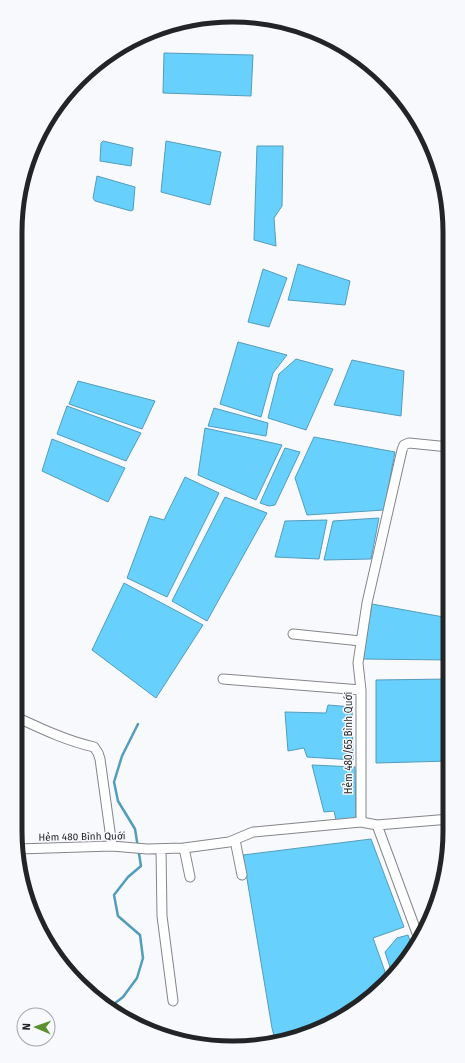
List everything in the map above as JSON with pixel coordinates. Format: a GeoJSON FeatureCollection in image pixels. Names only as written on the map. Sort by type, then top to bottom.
{"type":"FeatureCollection","features":[{"type":"Feature","properties":{"kind":"street","name":"Hẻm 480/65 Bình Quới"},"geometry":{"type":"LineString","coordinates":[[361,822],[360,690],[358,664],[368,598],[404,445],[409,443],[443,446]]}},
{"type":"Feature","properties":{"kind":"street"},"geometry":{"type":"LineString","coordinates":[[293,634],[361,641]]}},
{"type":"Feature","properties":{"kind":"street"},"geometry":{"type":"LineString","coordinates":[[223,679],[360,690]]}},
{"type":"Feature","properties":{"kind":"street"},"geometry":{"type":"LineString","coordinates":[[22,720],[54,735],[94,747],[100,759],[112,846]]}},
{"type":"Feature","properties":{"kind":"street","name":"Hẻm 480 Bình Quới"},"geometry":{"type":"LineString","coordinates":[[23,849],[112,846],[147,849],[184,848],[229,842],[253,832],[361,822],[377,825],[443,820]]}},
{"type":"Feature","properties":{"kind":"street"},"geometry":{"type":"LineString","coordinates":[[377,825],[417,933]]}},
{"type":"Feature","properties":{"kind":"street"},"geometry":{"type":"LineString","coordinates":[[235,840],[242,875]]}},
{"type":"Feature","properties":{"kind":"street"},"geometry":{"type":"LineString","coordinates":[[184,848],[190,877]]}},
{"type":"Feature","properties":{"kind":"street"},"geometry":{"type":"LineString","coordinates":[[161,849],[162,916],[173,1001]]}},
{"type":"Feature","properties":{"kind":"water"},"geometry":{"type":"Polygon","coordinates":[[[164,53],[253,55],[251,96],[163,93],[164,53]]]}},
{"type":"Feature","properties":{"kind":"water"},"geometry":{"type":"Polygon","coordinates":[[[103,141],[133,148],[131,166],[100,161],[101,143],[103,141]]]}},
{"type":"Feature","properties":{"kind":"water"},"geometry":{"type":"Polygon","coordinates":[[[166,141],[221,152],[210,205],[161,192],[166,141]]]}},
{"type":"Feature","properties":{"kind":"water"},"geometry":{"type":"Polygon","coordinates":[[[257,146],[283,146],[282,206],[274,218],[276,246],[254,240],[257,146]]]}},
{"type":"Feature","properties":{"kind":"water"},"geometry":{"type":"Polygon","coordinates":[[[97,176],[135,187],[133,210],[131,211],[95,201],[93,198],[97,176]]]}},
{"type":"Feature","properties":{"kind":"water"},"geometry":{"type":"Polygon","coordinates":[[[298,264],[350,281],[345,305],[288,300],[298,264]]]}},
{"type":"Feature","properties":{"kind":"water"},"geometry":{"type":"Polygon","coordinates":[[[263,269],[287,278],[269,327],[248,322],[263,269]]]}},
{"type":"Feature","properties":{"kind":"water"},"geometry":{"type":"Polygon","coordinates":[[[238,342],[287,355],[273,373],[261,417],[220,404],[238,342]]]}},
{"type":"Feature","properties":{"kind":"water"},"geometry":{"type":"Polygon","coordinates":[[[296,359],[333,369],[306,430],[268,418],[279,374],[296,359]]]}},
{"type":"Feature","properties":{"kind":"water"},"geometry":{"type":"Polygon","coordinates":[[[352,360],[404,371],[401,416],[334,405],[352,360]]]}},
{"type":"Feature","properties":{"kind":"water"},"geometry":{"type":"Polygon","coordinates":[[[78,381],[155,401],[142,429],[69,404],[78,381]]]}},
{"type":"Feature","properties":{"kind":"water"},"geometry":{"type":"Polygon","coordinates":[[[67,406],[141,433],[126,461],[57,434],[67,406]]]}},
{"type":"Feature","properties":{"kind":"water"},"geometry":{"type":"Polygon","coordinates":[[[214,408],[268,423],[266,436],[208,426],[214,408]]]}},
{"type":"Feature","properties":{"kind":"water"},"geometry":{"type":"Polygon","coordinates":[[[205,428],[282,445],[256,500],[198,475],[205,428]]]}},
{"type":"Feature","properties":{"kind":"water"},"geometry":{"type":"Polygon","coordinates":[[[314,437],[395,452],[384,510],[307,515],[295,478],[314,437]]]}},
{"type":"Feature","properties":{"kind":"water"},"geometry":{"type":"Polygon","coordinates":[[[52,439],[125,468],[108,502],[42,471],[52,439]]]}},
{"type":"Feature","properties":{"kind":"water"},"geometry":{"type":"Polygon","coordinates":[[[285,448],[300,452],[275,505],[269,506],[260,503],[285,448]]]}},
{"type":"Feature","properties":{"kind":"water"},"geometry":{"type":"Polygon","coordinates":[[[185,477],[219,493],[167,597],[127,578],[150,516],[164,520],[185,477]]]}},
{"type":"Feature","properties":{"kind":"water"},"geometry":{"type":"Polygon","coordinates":[[[225,497],[267,513],[207,621],[172,601],[225,497]]]}},
{"type":"Feature","properties":{"kind":"water"},"geometry":{"type":"Polygon","coordinates":[[[379,518],[371,559],[324,560],[333,521],[379,518]]]}},
{"type":"Feature","properties":{"kind":"water"},"geometry":{"type":"Polygon","coordinates":[[[327,520],[319,559],[275,557],[285,521],[327,520]]]}},
{"type":"Feature","properties":{"kind":"water"},"geometry":{"type":"Polygon","coordinates":[[[124,583],[203,625],[156,698],[92,650],[124,583]]]}},
{"type":"Feature","properties":{"kind":"water"},"geometry":{"type":"Polygon","coordinates":[[[372,604],[443,617],[443,660],[363,659],[372,604]]]}},
{"type":"Feature","properties":{"kind":"water"},"geometry":{"type":"Polygon","coordinates":[[[443,679],[443,761],[376,763],[376,680],[443,679]]]}},
{"type":"Feature","properties":{"kind":"water"},"geometry":{"type":"Polygon","coordinates":[[[328,705],[352,707],[353,760],[307,757],[304,748],[288,751],[285,712],[326,713],[328,705]]]}},
{"type":"Feature","properties":{"kind":"water"},"geometry":{"type":"Polygon","coordinates":[[[312,765],[355,767],[356,819],[336,820],[334,811],[324,812],[312,765]]]}},
{"type":"Feature","properties":{"kind":"water"},"geometry":{"type":"Polygon","coordinates":[[[371,839],[404,927],[373,938],[386,974],[361,998],[338,1013],[300,1030],[274,1037],[243,855],[371,839]]]}},
{"type":"Feature","properties":{"kind":"water"},"geometry":{"type":"Polygon","coordinates":[[[408,935],[411,943],[400,959],[391,969],[385,952],[397,938],[408,935]]]}},
{"type":"Feature","properties":{"kind":"waterway"},"geometry":{"type":"LineString","coordinates":[[113,1004],[123,997],[137,978],[143,958],[140,935],[118,916],[114,895],[128,877],[141,866],[135,829],[118,801],[114,782],[122,756],[138,724]]}}]}
